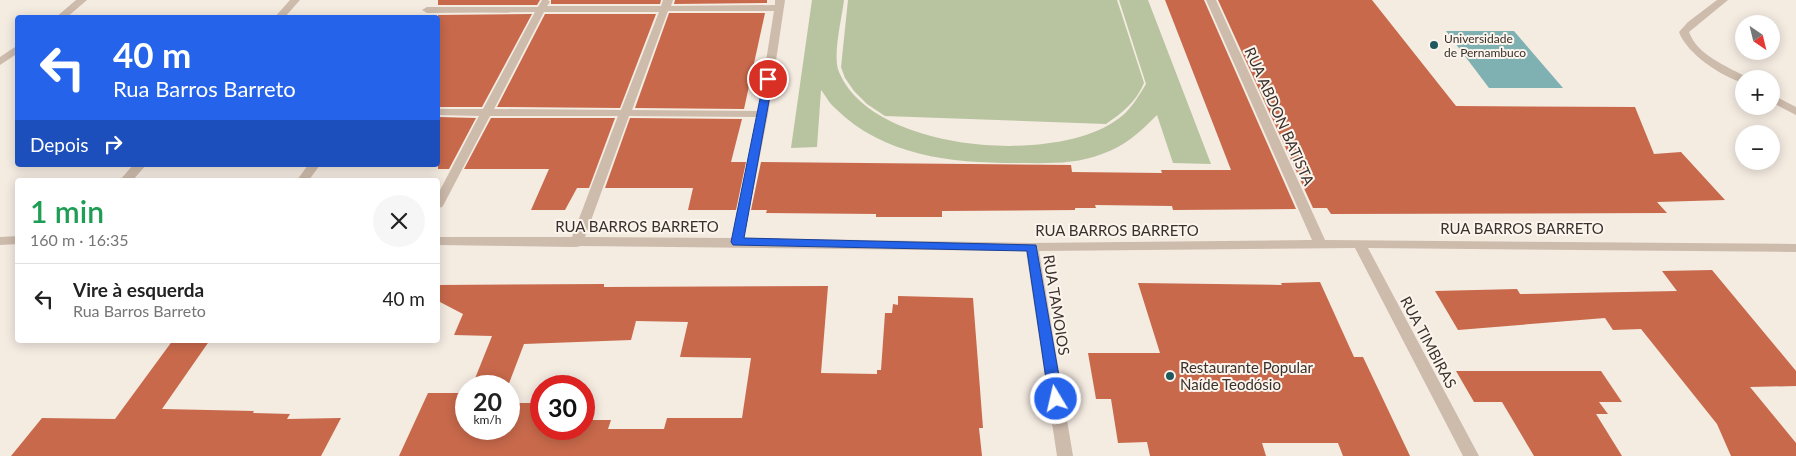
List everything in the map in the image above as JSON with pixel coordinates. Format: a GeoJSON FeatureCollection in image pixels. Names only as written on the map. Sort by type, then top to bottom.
{"type":"FeatureCollection","features":[{"type":"Feature","properties":{"kind":"street"},"geometry":{"type":"LineString","coordinates":[[63,15],[82,0]]}},
{"type":"Feature","properties":{"kind":"street"},"geometry":{"type":"LineString","coordinates":[[281,15],[295,0]]}},
{"type":"Feature","properties":{"kind":"street"},"geometry":{"type":"LineString","coordinates":[[424,14],[434,0]]}},
{"type":"Feature","properties":{"kind":"street","name":"RUA ABDON BATISTA"},"geometry":{"type":"LineString","coordinates":[[1211,0],[1321,245]]}},
{"type":"Feature","properties":{"kind":"street"},"geometry":{"type":"LineString","coordinates":[[1724,0],[1691,24],[1684,32],[1686,41],[1696,51],[1735,75]]}},
{"type":"Feature","properties":{"kind":"street"},"geometry":{"type":"LineString","coordinates":[[424,14],[544,4],[780,4],[763,114],[737,242]]}},
{"type":"Feature","properties":{"kind":"street"},"geometry":{"type":"LineString","coordinates":[[440,200],[544,4]]}},
{"type":"Feature","properties":{"kind":"street"},"geometry":{"type":"LineString","coordinates":[[576,243],[666,4]]}},
{"type":"Feature","properties":{"kind":"street"},"geometry":{"type":"LineString","coordinates":[[0,62],[15,50]]}},
{"type":"Feature","properties":{"kind":"street"},"geometry":{"type":"LineString","coordinates":[[1780,102],[1796,112]]}},
{"type":"Feature","properties":{"kind":"street"},"geometry":{"type":"LineString","coordinates":[[440,112],[763,114]]}},
{"type":"Feature","properties":{"kind":"street"},"geometry":{"type":"LineString","coordinates":[[128,178],[138,167]]}},
{"type":"Feature","properties":{"kind":"street"},"geometry":{"type":"LineString","coordinates":[[304,178],[313,167]]}},
{"type":"Feature","properties":{"kind":"street"},"geometry":{"type":"LineString","coordinates":[[0,240],[15,240]]}},
{"type":"Feature","properties":{"kind":"street","name":"RUA BARROS BARRETO"},"geometry":{"type":"LineString","coordinates":[[440,241],[576,243],[737,242],[1032,248],[1359,244],[1796,248]]}},
{"type":"Feature","properties":{"kind":"street","name":"RUA TIMBIRAS"},"geometry":{"type":"LineString","coordinates":[[1359,244],[1471,456]]}},
{"type":"Feature","properties":{"kind":"street","name":"RUA TAMOIOS"},"geometry":{"type":"LineString","coordinates":[[1032,248],[1065,456]]}},
{"type":"Feature","properties":{"kind":"green space"},"geometry":{"type":"Polygon","coordinates":[[[812,0],[844,0],[837,47],[837,65],[839,72],[858,99],[888,120],[925,134],[967,143],[1011,146],[1052,143],[1089,134],[1118,119],[1126,112],[1146,84],[1119,0],[1148,0],[1211,164],[1173,163],[1157,115],[1125,143],[1102,154],[1081,160],[1059,163],[991,163],[919,154],[874,137],[854,124],[831,104],[821,90],[817,147],[791,148],[812,0]]]}},
{"type":"Feature","properties":{"kind":"green space"},"geometry":{"type":"Polygon","coordinates":[[[848,0],[1117,0],[1144,83],[1128,107],[1106,124],[885,116],[867,104],[854,91],[845,78],[841,67],[848,0]]]}},
{"type":"Feature","properties":{"kind":"water"},"geometry":{"type":"Polygon","coordinates":[[[1446,31],[1514,31],[1563,88],[1489,88],[1446,31]]]}},
{"type":"Feature","properties":{"kind":"building"},"geometry":{"type":"Polygon","coordinates":[[[438,0],[540,0],[537,5],[438,5],[438,0]]]}},
{"type":"Feature","properties":{"kind":"building"},"geometry":{"type":"Polygon","coordinates":[[[551,0],[661,0],[660,4],[551,4],[551,0]]]}},
{"type":"Feature","properties":{"kind":"building"},"geometry":{"type":"Polygon","coordinates":[[[675,0],[767,0],[767,3],[674,4],[675,0]]]}},
{"type":"Feature","properties":{"kind":"building"},"geometry":{"type":"Polygon","coordinates":[[[1165,0],[1204,0],[1296,209],[1173,210],[1172,206],[1095,205],[1096,208],[1075,208],[1075,210],[942,211],[942,217],[766,213],[767,210],[751,210],[761,162],[1071,165],[1072,172],[1162,173],[1161,170],[1231,170],[1165,0]]]}},
{"type":"Feature","properties":{"kind":"building"},"geometry":{"type":"Polygon","coordinates":[[[1218,0],[1372,0],[1456,106],[1635,107],[1654,154],[1681,152],[1725,200],[1657,202],[1667,213],[1331,214],[1327,208],[1313,208],[1218,0]]]}},
{"type":"Feature","properties":{"kind":"building"},"geometry":{"type":"Polygon","coordinates":[[[669,13],[765,13],[744,109],[635,108],[669,13]]]}},
{"type":"Feature","properties":{"kind":"building"},"geometry":{"type":"Polygon","coordinates":[[[532,14],[482,107],[440,107],[440,15],[438,15],[532,14]]]}},
{"type":"Feature","properties":{"kind":"building"},"geometry":{"type":"Polygon","coordinates":[[[545,14],[656,14],[620,108],[497,107],[545,14]]]}},
{"type":"Feature","properties":{"kind":"building"},"geometry":{"type":"Polygon","coordinates":[[[440,117],[476,118],[449,169],[438,169],[440,167],[440,117]]]}},
{"type":"Feature","properties":{"kind":"building"},"geometry":{"type":"Polygon","coordinates":[[[491,118],[615,118],[589,188],[577,188],[565,210],[531,210],[549,169],[464,169],[491,118]]]}},
{"type":"Feature","properties":{"kind":"building"},"geometry":{"type":"Polygon","coordinates":[[[630,118],[742,119],[731,162],[746,162],[736,210],[688,210],[693,188],[605,188],[630,118]]]}},
{"type":"Feature","properties":{"kind":"building"},"geometry":{"type":"Polygon","coordinates":[[[1712,270],[1796,371],[1796,386],[1750,387],[1796,443],[1796,456],[1731,456],[1717,424],[1641,329],[1613,330],[1605,318],[1458,330],[1435,291],[1517,289],[1520,294],[1677,291],[1662,271],[1712,270]]]}},
{"type":"Feature","properties":{"kind":"building"},"geometry":{"type":"Polygon","coordinates":[[[1320,282],[1354,357],[1363,357],[1410,456],[1343,456],[1338,443],[1262,443],[1266,456],[1150,456],[1147,442],[1118,443],[1111,399],[1096,399],[1088,353],[1160,353],[1138,283],[1282,285],[1281,283],[1320,282]]]}},
{"type":"Feature","properties":{"kind":"building"},"geometry":{"type":"Polygon","coordinates":[[[604,284],[604,287],[828,286],[821,373],[877,374],[877,370],[881,370],[885,313],[892,313],[893,304],[898,305],[898,296],[973,298],[983,428],[979,428],[982,456],[399,456],[428,393],[455,393],[455,440],[520,440],[520,403],[530,403],[530,440],[595,440],[595,420],[611,420],[608,429],[664,429],[667,418],[742,418],[751,358],[680,357],[688,322],[636,321],[631,340],[524,344],[512,375],[476,375],[492,336],[454,335],[463,314],[440,302],[440,285],[604,284]]]}},
{"type":"Feature","properties":{"kind":"building"},"geometry":{"type":"Polygon","coordinates":[[[171,343],[208,343],[162,409],[254,411],[253,413],[290,414],[287,419],[341,418],[321,456],[11,456],[42,418],[115,419],[171,343]]]}},
{"type":"Feature","properties":{"kind":"building"},"geometry":{"type":"Polygon","coordinates":[[[1456,371],[1601,371],[1622,402],[1599,402],[1608,414],[1596,414],[1622,456],[1534,456],[1502,402],[1474,402],[1456,371]]]}},
{"type":"Feature","properties":{"kind":"place","name":"Universidade de Pernambuco"},"geometry":{"type":"Point","coordinates":[1434,45]}},
{"type":"Feature","properties":{"kind":"place","name":"Restaurante Popular Naíde Teodósio"},"geometry":{"type":"Point","coordinates":[1170,376]}},
{"type":"Feature","properties":{"kind":"route"},"geometry":{"type":"LineString","coordinates":[[768,79],[763,114],[737,242],[1032,248],[1056,399]]}}]}
